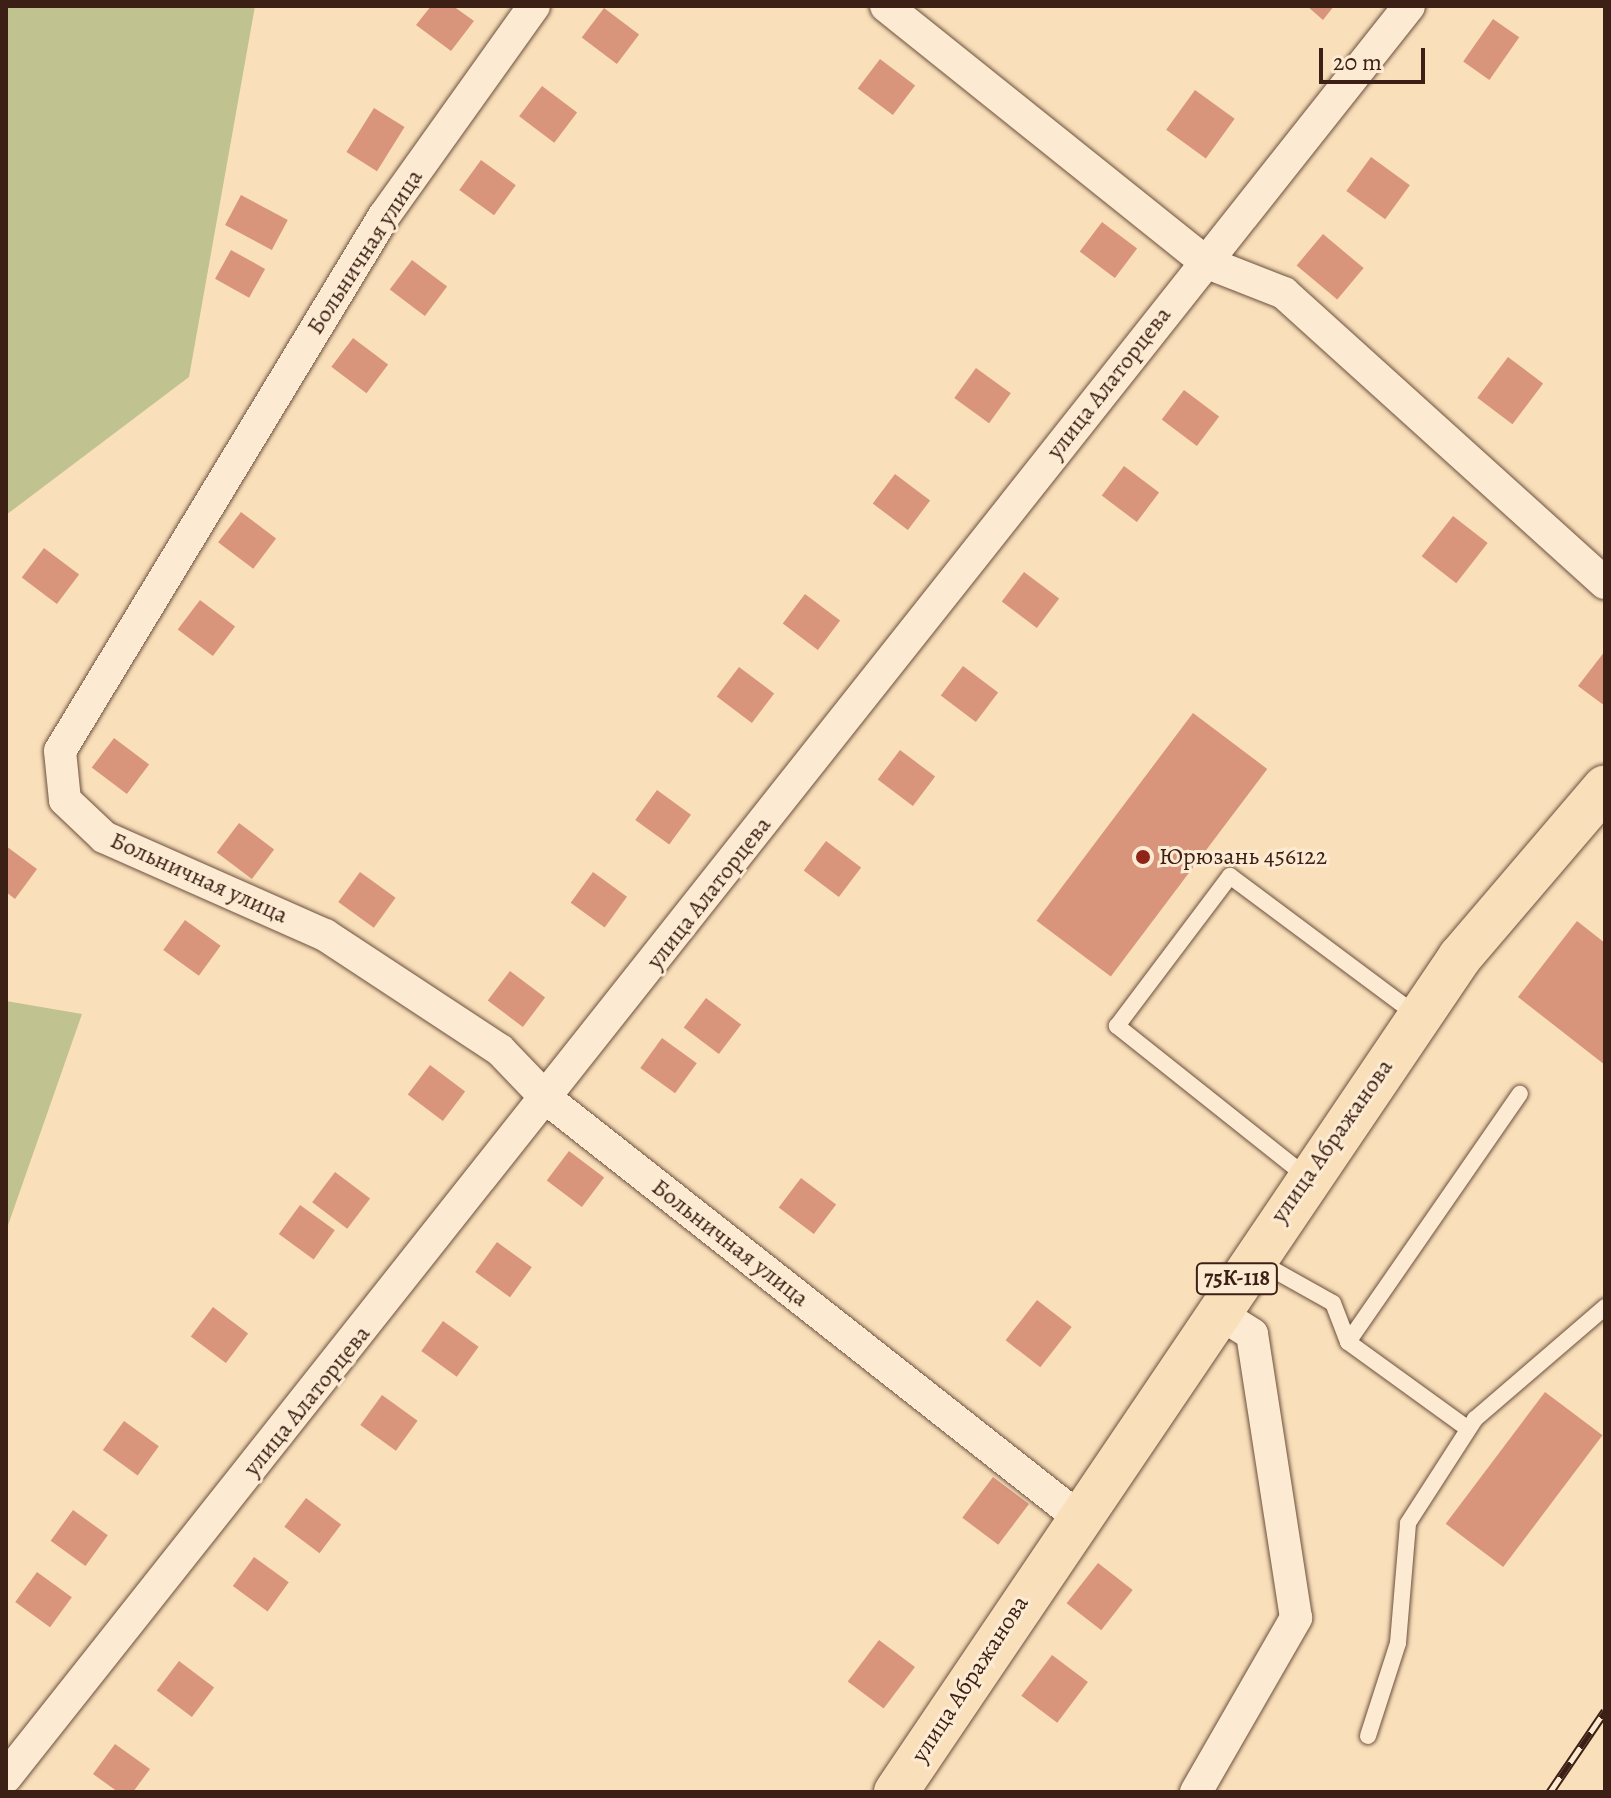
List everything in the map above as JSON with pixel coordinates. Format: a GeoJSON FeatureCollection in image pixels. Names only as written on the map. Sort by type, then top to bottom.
{"type":"FeatureCollection","features":[{"type":"Feature","properties":{"kind":"main road","name":"улица Абражанова"},"geometry":{"type":"LineString","coordinates":[[896,1792],[1215,1311],[1419,1017],[1605,787]]}},
{"type":"Feature","properties":{"kind":"street","name":"Больничная улица"},"geometry":{"type":"LineString","coordinates":[[534,6],[384,216],[60,751],[65,800],[104,837],[325,935],[500,1050],[547,1099],[1077,1516]]}},
{"type":"Feature","properties":{"kind":"street"},"geometry":{"type":"LineString","coordinates":[[886,6],[1205,262],[1284,293],[1605,583]]}},
{"type":"Feature","properties":{"kind":"street","name":"улица Алаторцева"},"geometry":{"type":"LineString","coordinates":[[6,1777],[547,1099],[1409,6]]}},
{"type":"Feature","properties":{"kind":"street"},"geometry":{"type":"LineString","coordinates":[[1196,1792],[1296,1618],[1252,1334],[1215,1311]]}},
{"type":"Feature","properties":{"kind":"lane"},"geometry":{"type":"LineString","coordinates":[[1307,1177],[1117,1026],[1230,876],[1419,1017]]}},
{"type":"Feature","properties":{"kind":"lane"},"geometry":{"type":"LineString","coordinates":[[1348,1342],[1520,1094]]}},
{"type":"Feature","properties":{"kind":"lane"},"geometry":{"type":"LineString","coordinates":[[1252,1258],[1333,1303],[1348,1342],[1468,1429]]}},
{"type":"Feature","properties":{"kind":"lane"},"geometry":{"type":"LineString","coordinates":[[1368,1736],[1398,1643],[1408,1523],[1468,1429],[1605,1307]]}},
{"type":"Feature","properties":{"kind":"green space"},"geometry":{"type":"Polygon","coordinates":[[[6,6],[255,6],[189,377],[6,515],[6,6]]]}},
{"type":"Feature","properties":{"kind":"green space"},"geometry":{"type":"Polygon","coordinates":[[[6,1001],[82,1014],[6,1231],[6,1001]]]}},
{"type":"Feature","properties":{"kind":"building"},"geometry":{"type":"Polygon","coordinates":[[[431,6],[453,6],[474,21],[451,51],[416,25],[431,6]]]}},
{"type":"Feature","properties":{"kind":"building"},"geometry":{"type":"Polygon","coordinates":[[[1307,6],[1334,6],[1323,20],[1307,6]]]}},
{"type":"Feature","properties":{"kind":"building"},"geometry":{"type":"Polygon","coordinates":[[[604,8],[639,34],[617,64],[582,38],[604,8]]]}},
{"type":"Feature","properties":{"kind":"building"},"geometry":{"type":"Polygon","coordinates":[[[1493,19],[1519,37],[1489,80],[1463,62],[1493,19]]]}},
{"type":"Feature","properties":{"kind":"building"},"geometry":{"type":"Polygon","coordinates":[[[880,59],[915,85],[893,115],[858,89],[880,59]]]}},
{"type":"Feature","properties":{"kind":"building"},"geometry":{"type":"Polygon","coordinates":[[[542,86],[577,112],[554,143],[519,116],[542,86]]]}},
{"type":"Feature","properties":{"kind":"building"},"geometry":{"type":"Polygon","coordinates":[[[1195,90],[1235,119],[1206,158],[1166,130],[1195,90]]]}},
{"type":"Feature","properties":{"kind":"building"},"geometry":{"type":"Polygon","coordinates":[[[374,108],[405,127],[377,171],[346,152],[374,108]]]}},
{"type":"Feature","properties":{"kind":"building"},"geometry":{"type":"Polygon","coordinates":[[[1371,157],[1410,185],[1385,219],[1346,191],[1371,157]]]}},
{"type":"Feature","properties":{"kind":"building"},"geometry":{"type":"Polygon","coordinates":[[[481,160],[516,185],[494,215],[459,190],[481,160]]]}},
{"type":"Feature","properties":{"kind":"building"},"geometry":{"type":"Polygon","coordinates":[[[241,195],[288,220],[272,250],[225,225],[241,195]]]}},
{"type":"Feature","properties":{"kind":"building"},"geometry":{"type":"Polygon","coordinates":[[[1102,222],[1137,248],[1115,278],[1080,252],[1102,222]]]}},
{"type":"Feature","properties":{"kind":"building"},"geometry":{"type":"Polygon","coordinates":[[[1323,234],[1364,268],[1337,299],[1297,265],[1323,234]]]}},
{"type":"Feature","properties":{"kind":"building"},"geometry":{"type":"Polygon","coordinates":[[[231,250],[265,269],[249,298],[215,279],[231,250]]]}},
{"type":"Feature","properties":{"kind":"building"},"geometry":{"type":"Polygon","coordinates":[[[412,260],[447,286],[425,316],[390,290],[412,260]]]}},
{"type":"Feature","properties":{"kind":"building"},"geometry":{"type":"Polygon","coordinates":[[[353,338],[388,364],[366,393],[331,367],[353,338]]]}},
{"type":"Feature","properties":{"kind":"building"},"geometry":{"type":"Polygon","coordinates":[[[1508,357],[1543,383],[1512,424],[1477,398],[1508,357]]]}},
{"type":"Feature","properties":{"kind":"building"},"geometry":{"type":"Polygon","coordinates":[[[976,368],[1011,393],[989,423],[954,398],[976,368]]]}},
{"type":"Feature","properties":{"kind":"building"},"geometry":{"type":"Polygon","coordinates":[[[1184,390],[1219,416],[1197,446],[1162,420],[1184,390]]]}},
{"type":"Feature","properties":{"kind":"building"},"geometry":{"type":"Polygon","coordinates":[[[1124,466],[1159,492],[1137,522],[1102,496],[1124,466]]]}},
{"type":"Feature","properties":{"kind":"building"},"geometry":{"type":"Polygon","coordinates":[[[895,474],[930,500],[908,530],[873,504],[895,474]]]}},
{"type":"Feature","properties":{"kind":"building"},"geometry":{"type":"Polygon","coordinates":[[[241,512],[276,538],[253,569],[218,542],[241,512]]]}},
{"type":"Feature","properties":{"kind":"building"},"geometry":{"type":"Polygon","coordinates":[[[1453,516],[1488,543],[1456,583],[1422,556],[1453,516]]]}},
{"type":"Feature","properties":{"kind":"building"},"geometry":{"type":"Polygon","coordinates":[[[44,548],[79,574],[57,604],[22,578],[44,548]]]}},
{"type":"Feature","properties":{"kind":"building"},"geometry":{"type":"Polygon","coordinates":[[[1024,572],[1059,598],[1037,628],[1002,602],[1024,572]]]}},
{"type":"Feature","properties":{"kind":"building"},"geometry":{"type":"Polygon","coordinates":[[[805,594],[840,620],[818,650],[783,624],[805,594]]]}},
{"type":"Feature","properties":{"kind":"building"},"geometry":{"type":"Polygon","coordinates":[[[200,600],[235,626],[213,656],[178,630],[200,600]]]}},
{"type":"Feature","properties":{"kind":"building"},"geometry":{"type":"Polygon","coordinates":[[[1605,651],[1605,706],[1578,686],[1605,651]]]}},
{"type":"Feature","properties":{"kind":"building"},"geometry":{"type":"Polygon","coordinates":[[[963,666],[998,692],[976,722],[941,696],[963,666]]]}},
{"type":"Feature","properties":{"kind":"building"},"geometry":{"type":"Polygon","coordinates":[[[739,667],[774,693],[752,723],[717,697],[739,667]]]}},
{"type":"Feature","properties":{"kind":"building"},"geometry":{"type":"Polygon","coordinates":[[[1193,713],[1267,769],[1111,977],[1037,921],[1193,713]]]}},
{"type":"Feature","properties":{"kind":"building"},"geometry":{"type":"Polygon","coordinates":[[[114,738],[149,764],[127,794],[92,768],[114,738]]]}},
{"type":"Feature","properties":{"kind":"building"},"geometry":{"type":"Polygon","coordinates":[[[900,750],[935,776],[913,806],[878,780],[900,750]]]}},
{"type":"Feature","properties":{"kind":"building"},"geometry":{"type":"Polygon","coordinates":[[[657,790],[691,815],[669,845],[635,820],[657,790]]]}},
{"type":"Feature","properties":{"kind":"building"},"geometry":{"type":"Polygon","coordinates":[[[239,823],[274,849],[252,879],[217,853],[239,823]]]}},
{"type":"Feature","properties":{"kind":"building"},"geometry":{"type":"Polygon","coordinates":[[[826,841],[861,867],[839,897],[804,871],[826,841]]]}},
{"type":"Feature","properties":{"kind":"building"},"geometry":{"type":"Polygon","coordinates":[[[6,846],[37,869],[15,899],[6,892],[6,846]]]}},
{"type":"Feature","properties":{"kind":"building"},"geometry":{"type":"Polygon","coordinates":[[[360,872],[396,898],[374,928],[338,902],[360,872]]]}},
{"type":"Feature","properties":{"kind":"building"},"geometry":{"type":"Polygon","coordinates":[[[593,872],[627,897],[605,927],[571,903],[593,872]]]}},
{"type":"Feature","properties":{"kind":"building"},"geometry":{"type":"Polygon","coordinates":[[[185,920],[221,946],[199,976],[163,950],[185,920]]]}},
{"type":"Feature","properties":{"kind":"building"},"geometry":{"type":"Polygon","coordinates":[[[1577,921],[1605,943],[1605,1065],[1518,997],[1577,921]]]}},
{"type":"Feature","properties":{"kind":"building"},"geometry":{"type":"Polygon","coordinates":[[[510,971],[545,997],[523,1027],[488,1001],[510,971]]]}},
{"type":"Feature","properties":{"kind":"building"},"geometry":{"type":"Polygon","coordinates":[[[706,998],[741,1024],[719,1054],[684,1028],[706,998]]]}},
{"type":"Feature","properties":{"kind":"building"},"geometry":{"type":"Polygon","coordinates":[[[662,1038],[697,1063],[675,1093],[640,1068],[662,1038]]]}},
{"type":"Feature","properties":{"kind":"building"},"geometry":{"type":"Polygon","coordinates":[[[430,1065],[465,1091],[443,1121],[408,1095],[430,1065]]]}},
{"type":"Feature","properties":{"kind":"building"},"geometry":{"type":"Polygon","coordinates":[[[569,1151],[604,1177],[582,1207],[547,1181],[569,1151]]]}},
{"type":"Feature","properties":{"kind":"building"},"geometry":{"type":"Polygon","coordinates":[[[335,1172],[370,1198],[347,1229],[312,1202],[335,1172]]]}},
{"type":"Feature","properties":{"kind":"building"},"geometry":{"type":"Polygon","coordinates":[[[801,1178],[836,1204],[814,1234],[779,1208],[801,1178]]]}},
{"type":"Feature","properties":{"kind":"building"},"geometry":{"type":"Polygon","coordinates":[[[300,1205],[335,1230],[314,1259],[279,1234],[300,1205]]]}},
{"type":"Feature","properties":{"kind":"building"},"geometry":{"type":"Polygon","coordinates":[[[497,1242],[532,1267],[510,1297],[475,1272],[497,1242]]]}},
{"type":"Feature","properties":{"kind":"building"},"geometry":{"type":"Polygon","coordinates":[[[1037,1300],[1072,1327],[1040,1367],[1006,1340],[1037,1300]]]}},
{"type":"Feature","properties":{"kind":"building"},"geometry":{"type":"Polygon","coordinates":[[[213,1307],[248,1333],[226,1363],[191,1337],[213,1307]]]}},
{"type":"Feature","properties":{"kind":"building"},"geometry":{"type":"Polygon","coordinates":[[[443,1321],[479,1347],[457,1377],[421,1351],[443,1321]]]}},
{"type":"Feature","properties":{"kind":"building"},"geometry":{"type":"Polygon","coordinates":[[[1545,1392],[1603,1435],[1503,1567],[1446,1524],[1545,1392]]]}},
{"type":"Feature","properties":{"kind":"building"},"geometry":{"type":"Polygon","coordinates":[[[382,1395],[418,1421],[396,1451],[360,1425],[382,1395]]]}},
{"type":"Feature","properties":{"kind":"building"},"geometry":{"type":"Polygon","coordinates":[[[124,1421],[159,1446],[138,1475],[103,1450],[124,1421]]]}},
{"type":"Feature","properties":{"kind":"building"},"geometry":{"type":"Polygon","coordinates":[[[993,1477],[1029,1504],[998,1545],[962,1518],[993,1477]]]}},
{"type":"Feature","properties":{"kind":"building"},"geometry":{"type":"Polygon","coordinates":[[[306,1498],[341,1524],[319,1553],[284,1527],[306,1498]]]}},
{"type":"Feature","properties":{"kind":"building"},"geometry":{"type":"Polygon","coordinates":[[[73,1510],[108,1535],[85,1566],[51,1541],[73,1510]]]}},
{"type":"Feature","properties":{"kind":"building"},"geometry":{"type":"Polygon","coordinates":[[[254,1557],[289,1582],[268,1611],[233,1586],[254,1557]]]}},
{"type":"Feature","properties":{"kind":"building"},"geometry":{"type":"Polygon","coordinates":[[[1098,1563],[1133,1590],[1101,1630],[1067,1603],[1098,1563]]]}},
{"type":"Feature","properties":{"kind":"building"},"geometry":{"type":"Polygon","coordinates":[[[37,1572],[72,1597],[50,1627],[15,1602],[37,1572]]]}},
{"type":"Feature","properties":{"kind":"building"},"geometry":{"type":"Polygon","coordinates":[[[879,1640],[915,1667],[884,1709],[848,1682],[879,1640]]]}},
{"type":"Feature","properties":{"kind":"building"},"geometry":{"type":"Polygon","coordinates":[[[1052,1655],[1088,1682],[1057,1723],[1021,1696],[1052,1655]]]}},
{"type":"Feature","properties":{"kind":"building"},"geometry":{"type":"Polygon","coordinates":[[[179,1661],[214,1687],[192,1717],[157,1691],[179,1661]]]}},
{"type":"Feature","properties":{"kind":"building"},"geometry":{"type":"Polygon","coordinates":[[[115,1744],[150,1769],[133,1792],[118,1792],[93,1774],[115,1744]]]}},
{"type":"Feature","properties":{"kind":"railway"},"geometry":{"type":"LineString","coordinates":[[1550,1792],[1605,1711]]}},
{"type":"Feature","properties":{"kind":"place","name":"Юрюзань 456122"},"geometry":{"type":"Point","coordinates":[1143,857]}}]}
